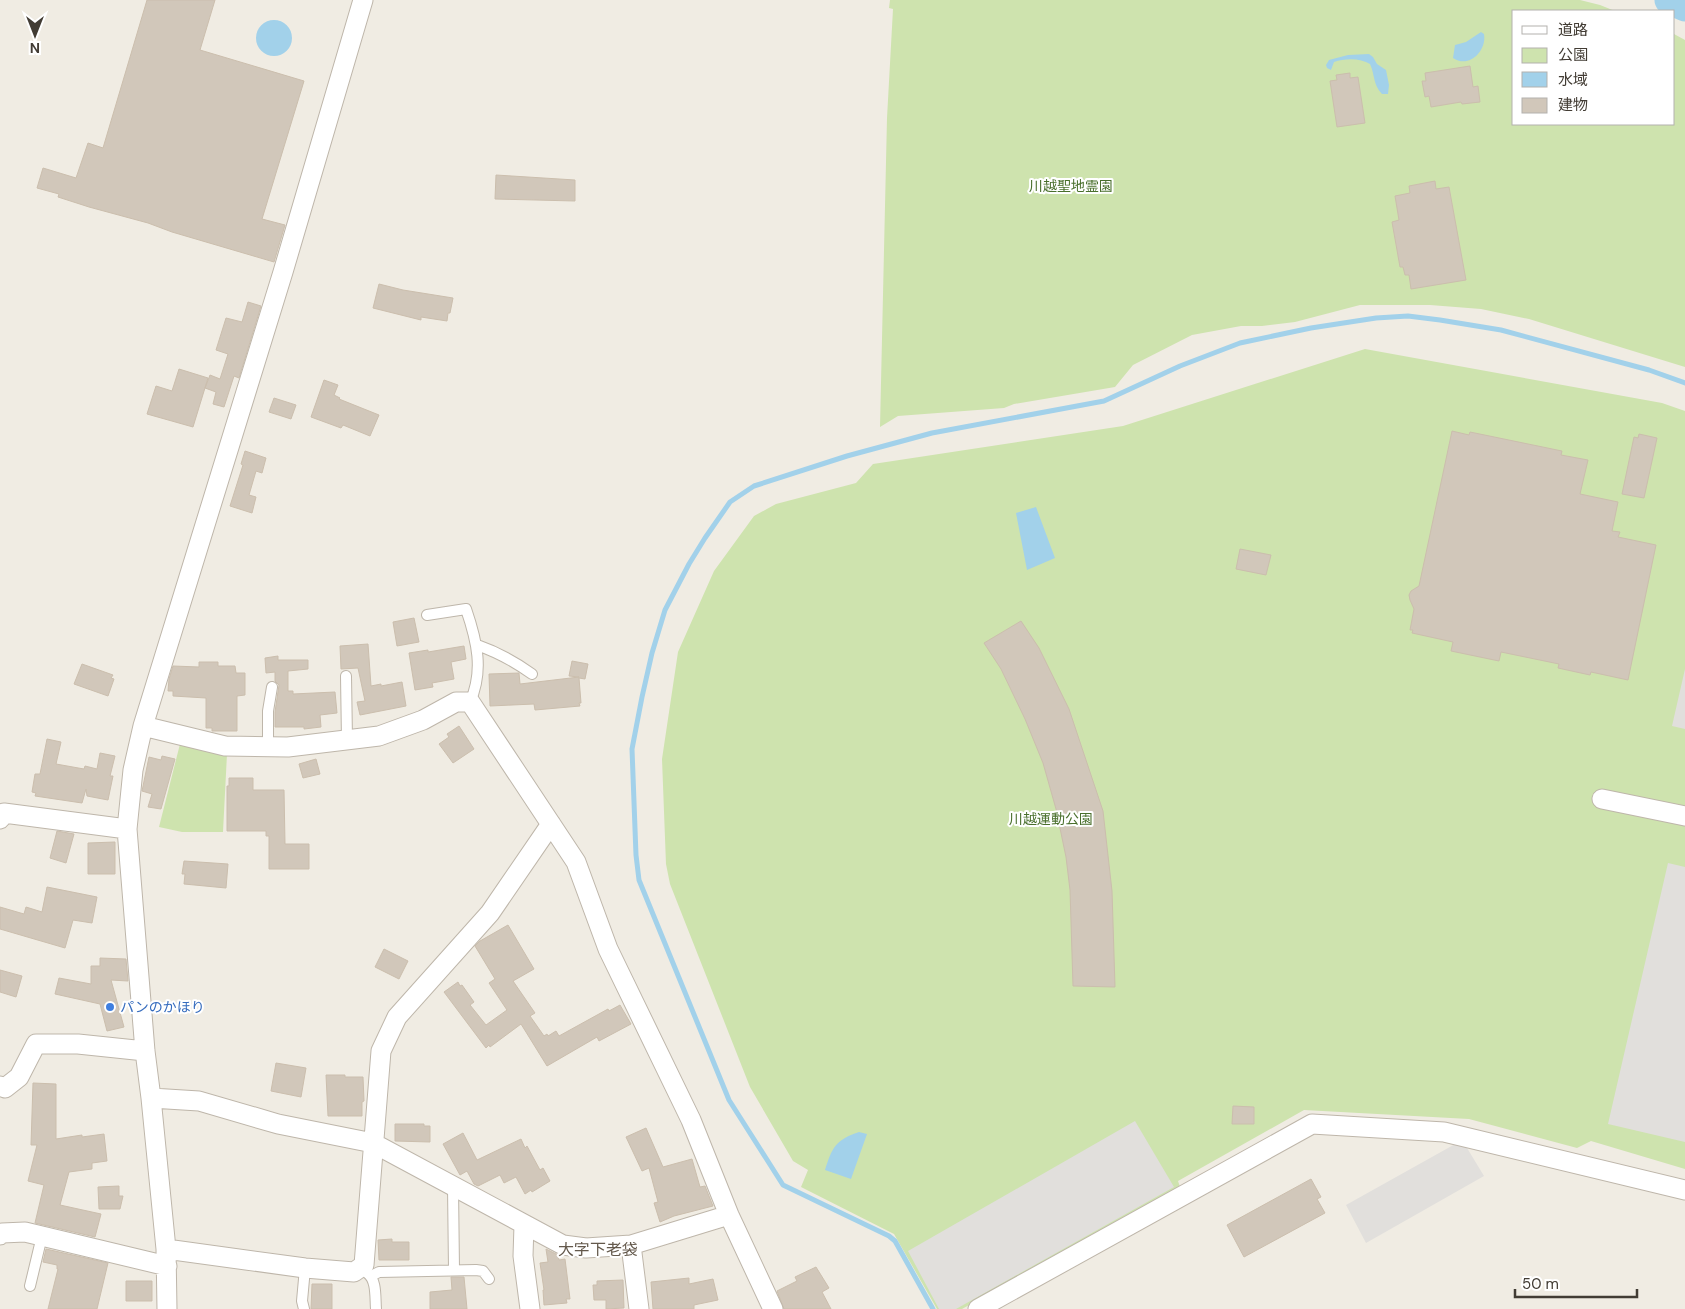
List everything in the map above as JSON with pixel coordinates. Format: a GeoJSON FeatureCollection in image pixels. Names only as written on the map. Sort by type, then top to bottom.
{"type":"FeatureCollection","features":[{"type":"Feature","properties":{"kind":"street"},"geometry":{"type":"LineString","coordinates":[[167,1309],[167,1258],[145,1050],[127,829],[133,770],[144,726],[283,272],[363,0]]}},
{"type":"Feature","properties":{"kind":"street"},"geometry":{"type":"LineString","coordinates":[[144,726],[225,746],[288,747],[379,736],[423,720],[456,702],[470,702],[576,862],[608,949],[691,1120],[729,1215],[773,1309]]}},
{"type":"Feature","properties":{"kind":"street"},"geometry":{"type":"LineString","coordinates":[[1602,799],[1685,816]]}},
{"type":"Feature","properties":{"kind":"street"},"geometry":{"type":"LineString","coordinates":[[0,819],[4,813],[127,829]]}},
{"type":"Feature","properties":{"kind":"street"},"geometry":{"type":"LineString","coordinates":[[0,1235],[2,1233],[25,1232],[167,1258],[366,1272],[364,1265],[372,1143],[381,1050],[396,1017],[490,913],[551,824]]}},
{"type":"Feature","properties":{"kind":"street"},"geometry":{"type":"LineString","coordinates":[[0,1086],[5,1088],[19,1077],[36,1044],[78,1044],[145,1050]]}},
{"type":"Feature","properties":{"kind":"street"},"geometry":{"type":"LineString","coordinates":[[151,1098],[199,1101],[278,1124],[372,1143],[524,1226],[563,1245],[586,1248],[631,1245],[729,1215]]}},
{"type":"Feature","properties":{"kind":"street"},"geometry":{"type":"LineString","coordinates":[[978,1309],[1312,1124],[1444,1132],[1685,1190]]}},
{"type":"Feature","properties":{"kind":"street"},"geometry":{"type":"LineString","coordinates":[[524,1226],[522,1256],[530,1309]]}},
{"type":"Feature","properties":{"kind":"street"},"geometry":{"type":"LineString","coordinates":[[631,1245],[639,1309]]}},
{"type":"Feature","properties":{"kind":"lane"},"geometry":{"type":"LineString","coordinates":[[427,615],[466,609],[477,645],[475,690],[470,702]]}},
{"type":"Feature","properties":{"kind":"lane"},"geometry":{"type":"LineString","coordinates":[[477,645],[517,663],[532,674]]}},
{"type":"Feature","properties":{"kind":"lane"},"geometry":{"type":"LineString","coordinates":[[346,676],[347,740]]}},
{"type":"Feature","properties":{"kind":"lane"},"geometry":{"type":"LineString","coordinates":[[268,746],[268,711],[272,687]]}},
{"type":"Feature","properties":{"kind":"lane"},"geometry":{"type":"LineString","coordinates":[[453,1187],[454,1270]]}},
{"type":"Feature","properties":{"kind":"lane"},"geometry":{"type":"LineString","coordinates":[[30,1286],[42,1236]]}},
{"type":"Feature","properties":{"kind":"lane"},"geometry":{"type":"LineString","coordinates":[[304,1309],[302,1301],[305,1268]]}},
{"type":"Feature","properties":{"kind":"lane"},"geometry":{"type":"LineString","coordinates":[[366,1272],[483,1271],[489,1279]]}},
{"type":"Feature","properties":{"kind":"lane"},"geometry":{"type":"LineString","coordinates":[[366,1272],[375,1286],[376,1309]]}},
{"type":"Feature","properties":{"kind":"green space","name":"川越聖地霊園"},"geometry":{"type":"Polygon","coordinates":[[[890,0],[1580,0],[1612,10],[1512,10],[1512,125],[1675,125],[1675,35],[1685,40],[1685,367],[1529,319],[1481,309],[1430,305],[1360,305],[1295,322],[1262,326],[1241,326],[1192,335],[1133,365],[1115,387],[1014,404],[1004,408],[898,416],[880,427],[887,118],[893,9],[889,8],[890,0]]]}},
{"type":"Feature","properties":{"kind":"green space","name":"川越運動公園"},"geometry":{"type":"Polygon","coordinates":[[[1365,349],[1662,403],[1685,411],[1685,1169],[1591,1141],[1577,1148],[1469,1119],[1304,1110],[1178,1181],[1180,1187],[962,1309],[937,1309],[894,1234],[801,1187],[808,1170],[793,1161],[750,1087],[670,884],[666,864],[662,759],[678,652],[714,571],[754,516],[776,504],[856,483],[873,464],[1123,426],[1365,349]]]}},
{"type":"Feature","properties":{"kind":"green space"},"geometry":{"type":"Polygon","coordinates":[[[180,744],[227,754],[223,832],[182,832],[159,827],[180,744]]]}},
{"type":"Feature","properties":{"kind":"shaded area"},"geometry":{"type":"Polygon","coordinates":[[[1685,669],[1685,729],[1672,726],[1685,669]]]}},
{"type":"Feature","properties":{"kind":"shaded area"},"geometry":{"type":"Polygon","coordinates":[[[1668,863],[1685,867],[1685,1142],[1608,1124],[1668,863]]]}},
{"type":"Feature","properties":{"kind":"shaded area"},"geometry":{"type":"Polygon","coordinates":[[[1135,1121],[1174,1187],[956,1309],[939,1309],[908,1251],[1135,1121]]]}},
{"type":"Feature","properties":{"kind":"shaded area"},"geometry":{"type":"Polygon","coordinates":[[[1457,1143],[1464,1143],[1484,1176],[1366,1243],[1346,1205],[1457,1143]]]}},
{"type":"Feature","properties":{"kind":"water"},"geometry":{"type":"Polygon","coordinates":[[[274,20],[281,21],[287,25],[291,31],[291,45],[287,51],[281,55],[274,56],[267,55],[261,51],[257,45],[256,38],[257,31],[261,25],[267,21],[274,20]]]}},
{"type":"Feature","properties":{"kind":"water"},"geometry":{"type":"Polygon","coordinates":[[[1481,32],[1484,34],[1483,46],[1476,56],[1471,60],[1465,61],[1453,58],[1455,45],[1466,42],[1481,32]]]}},
{"type":"Feature","properties":{"kind":"water"},"geometry":{"type":"Polygon","coordinates":[[[1369,54],[1377,64],[1386,70],[1389,85],[1388,94],[1382,94],[1379,91],[1372,68],[1366,62],[1353,59],[1338,61],[1334,62],[1331,70],[1326,65],[1329,60],[1348,55],[1369,54]]]}},
{"type":"Feature","properties":{"kind":"water"},"geometry":{"type":"Polygon","coordinates":[[[1036,507],[1055,558],[1027,570],[1016,513],[1036,507]]]}},
{"type":"Feature","properties":{"kind":"water"},"geometry":{"type":"Polygon","coordinates":[[[859,1132],[867,1134],[851,1179],[825,1170],[836,1146],[845,1138],[859,1132]]]}},
{"type":"Feature","properties":{"kind":"building"},"geometry":{"type":"Polygon","coordinates":[[[147,0],[215,0],[200,50],[304,81],[262,219],[285,225],[274,262],[89,207],[58,197],[59,194],[37,188],[43,168],[76,178],[88,143],[103,148],[147,0]]]}},
{"type":"Feature","properties":{"kind":"building"},"geometry":{"type":"Polygon","coordinates":[[[1470,66],[1473,87],[1478,86],[1480,102],[1462,104],[1461,102],[1431,107],[1429,96],[1425,97],[1422,81],[1426,81],[1425,73],[1470,66]]]}},
{"type":"Feature","properties":{"kind":"building"},"geometry":{"type":"Polygon","coordinates":[[[1350,73],[1350,78],[1358,77],[1365,123],[1337,127],[1330,81],[1337,80],[1336,75],[1350,73]]]}},
{"type":"Feature","properties":{"kind":"building"},"geometry":{"type":"Polygon","coordinates":[[[496,175],[575,180],[575,201],[495,199],[496,175]]]}},
{"type":"Feature","properties":{"kind":"building"},"geometry":{"type":"Polygon","coordinates":[[[1435,181],[1436,189],[1449,187],[1466,280],[1411,289],[1409,275],[1405,275],[1403,267],[1400,267],[1392,222],[1399,220],[1395,196],[1410,193],[1409,186],[1435,181]]]}},
{"type":"Feature","properties":{"kind":"building"},"geometry":{"type":"Polygon","coordinates":[[[379,284],[453,298],[447,321],[421,317],[421,320],[373,308],[379,284]]]}},
{"type":"Feature","properties":{"kind":"building"},"geometry":{"type":"Polygon","coordinates":[[[248,302],[261,306],[239,378],[234,376],[224,407],[213,404],[216,392],[205,388],[210,375],[220,379],[228,354],[216,350],[226,318],[242,322],[248,302]]]}},
{"type":"Feature","properties":{"kind":"building"},"geometry":{"type":"Polygon","coordinates":[[[179,369],[208,378],[193,427],[147,414],[156,386],[172,391],[179,369]]]}},
{"type":"Feature","properties":{"kind":"building"},"geometry":{"type":"Polygon","coordinates":[[[324,380],[338,385],[334,395],[339,399],[379,415],[370,436],[343,425],[341,428],[311,417],[324,380]]]}},
{"type":"Feature","properties":{"kind":"building"},"geometry":{"type":"Polygon","coordinates":[[[274,398],[296,405],[291,419],[269,412],[274,398]]]}},
{"type":"Feature","properties":{"kind":"building"},"geometry":{"type":"Polygon","coordinates":[[[1452,431],[1469,435],[1470,432],[1562,451],[1561,455],[1588,460],[1580,494],[1618,502],[1612,531],[1620,532],[1618,537],[1656,545],[1628,680],[1591,672],[1590,675],[1558,668],[1559,664],[1501,652],[1499,661],[1451,651],[1453,642],[1412,633],[1413,630],[1410,630],[1414,609],[1409,595],[1411,591],[1419,586],[1452,431]]]}},
{"type":"Feature","properties":{"kind":"building"},"geometry":{"type":"Polygon","coordinates":[[[1639,434],[1657,438],[1644,498],[1622,494],[1634,437],[1638,438],[1639,434]]]}},
{"type":"Feature","properties":{"kind":"building"},"geometry":{"type":"Polygon","coordinates":[[[245,451],[266,458],[262,473],[256,471],[249,495],[256,497],[252,513],[230,506],[243,465],[241,464],[245,451]]]}},
{"type":"Feature","properties":{"kind":"building"},"geometry":{"type":"Polygon","coordinates":[[[1240,549],[1271,555],[1266,575],[1236,569],[1240,549]]]}},
{"type":"Feature","properties":{"kind":"building"},"geometry":{"type":"Polygon","coordinates":[[[414,618],[419,642],[397,646],[393,622],[414,618]]]}},
{"type":"Feature","properties":{"kind":"building"},"geometry":{"type":"Polygon","coordinates":[[[1021,621],[1039,648],[1069,709],[1103,811],[1112,891],[1115,987],[1073,986],[1070,890],[1066,857],[1056,809],[1043,763],[1025,719],[1001,669],[984,643],[1021,621]]]}},
{"type":"Feature","properties":{"kind":"building"},"geometry":{"type":"Polygon","coordinates":[[[368,644],[371,686],[402,682],[406,706],[360,715],[357,702],[365,701],[358,668],[341,669],[340,646],[368,644]]]}},
{"type":"Feature","properties":{"kind":"building"},"geometry":{"type":"Polygon","coordinates":[[[464,646],[466,659],[451,662],[454,679],[432,683],[433,687],[415,690],[409,653],[464,646]]]}},
{"type":"Feature","properties":{"kind":"building"},"geometry":{"type":"Polygon","coordinates":[[[278,656],[278,660],[308,660],[308,669],[288,671],[288,691],[293,691],[293,694],[335,692],[337,713],[320,715],[321,727],[304,729],[304,727],[275,727],[279,685],[275,681],[275,672],[266,673],[265,658],[278,656]]]}},
{"type":"Feature","properties":{"kind":"building"},"geometry":{"type":"Polygon","coordinates":[[[572,661],[588,664],[585,679],[579,678],[580,706],[535,710],[534,704],[490,706],[489,674],[519,673],[520,684],[579,677],[569,676],[572,661]]]}},
{"type":"Feature","properties":{"kind":"building"},"geometry":{"type":"Polygon","coordinates":[[[199,662],[218,662],[218,666],[235,666],[236,673],[245,673],[245,695],[237,696],[237,731],[212,731],[212,728],[206,728],[206,698],[173,696],[173,691],[168,691],[173,666],[199,667],[199,662]]]}},
{"type":"Feature","properties":{"kind":"building"},"geometry":{"type":"Polygon","coordinates":[[[82,664],[113,675],[111,678],[114,679],[108,696],[74,684],[82,664]]]}},
{"type":"Feature","properties":{"kind":"building"},"geometry":{"type":"Polygon","coordinates":[[[459,726],[474,749],[453,763],[439,744],[449,737],[447,734],[459,726]]]}},
{"type":"Feature","properties":{"kind":"building"},"geometry":{"type":"Polygon","coordinates":[[[47,739],[61,742],[56,764],[84,769],[85,766],[97,769],[100,753],[115,756],[110,776],[113,776],[108,800],[87,796],[86,789],[82,803],[35,796],[36,793],[32,792],[35,774],[40,774],[47,739]]]}},
{"type":"Feature","properties":{"kind":"building"},"geometry":{"type":"Polygon","coordinates":[[[162,756],[175,759],[161,809],[148,807],[152,794],[142,791],[149,757],[161,760],[162,756]]]}},
{"type":"Feature","properties":{"kind":"building"},"geometry":{"type":"Polygon","coordinates":[[[316,759],[320,774],[303,778],[299,764],[316,759]]]}},
{"type":"Feature","properties":{"kind":"building"},"geometry":{"type":"Polygon","coordinates":[[[229,778],[253,778],[253,790],[284,790],[285,844],[309,844],[309,869],[269,869],[269,836],[266,836],[266,831],[227,831],[227,786],[229,786],[229,778]]]}},
{"type":"Feature","properties":{"kind":"building"},"geometry":{"type":"Polygon","coordinates":[[[57,831],[74,834],[66,863],[50,858],[57,831]]]}},
{"type":"Feature","properties":{"kind":"building"},"geometry":{"type":"Polygon","coordinates":[[[115,842],[115,874],[88,874],[88,843],[115,842]]]}},
{"type":"Feature","properties":{"kind":"building"},"geometry":{"type":"Polygon","coordinates":[[[184,861],[228,864],[226,888],[184,884],[185,874],[182,874],[184,861]]]}},
{"type":"Feature","properties":{"kind":"building"},"geometry":{"type":"Polygon","coordinates":[[[47,887],[97,897],[92,923],[73,920],[65,948],[0,929],[0,907],[24,914],[26,907],[42,912],[47,887]]]}},
{"type":"Feature","properties":{"kind":"building"},"geometry":{"type":"Polygon","coordinates":[[[508,925],[534,969],[513,981],[535,1013],[530,1016],[544,1036],[547,1034],[548,1036],[556,1031],[559,1036],[608,1009],[609,1011],[620,1005],[631,1024],[599,1041],[597,1037],[547,1066],[521,1024],[486,1048],[444,992],[458,982],[460,986],[462,985],[474,1002],[470,1005],[486,1025],[507,1010],[489,983],[495,979],[475,946],[480,941],[508,925]]]}},
{"type":"Feature","properties":{"kind":"building"},"geometry":{"type":"Polygon","coordinates":[[[384,949],[408,961],[399,979],[375,967],[384,949]]]}},
{"type":"Feature","properties":{"kind":"building"},"geometry":{"type":"Polygon","coordinates":[[[100,958],[126,959],[128,981],[111,980],[124,1027],[107,1031],[100,1004],[55,994],[59,978],[91,984],[91,966],[100,966],[100,958]]]}},
{"type":"Feature","properties":{"kind":"building"},"geometry":{"type":"Polygon","coordinates":[[[0,970],[22,976],[16,997],[0,992],[0,970]]]}},
{"type":"Feature","properties":{"kind":"building"},"geometry":{"type":"Polygon","coordinates":[[[276,1063],[306,1068],[301,1097],[271,1091],[276,1063]]]}},
{"type":"Feature","properties":{"kind":"building"},"geometry":{"type":"Polygon","coordinates":[[[326,1075],[363,1077],[364,1101],[362,1102],[362,1116],[328,1116],[326,1075]]]}},
{"type":"Feature","properties":{"kind":"building"},"geometry":{"type":"Polygon","coordinates":[[[33,1083],[56,1084],[56,1139],[104,1134],[107,1161],[92,1163],[92,1169],[69,1172],[60,1205],[101,1214],[95,1237],[35,1223],[44,1185],[28,1181],[37,1145],[31,1145],[33,1083]]]}},
{"type":"Feature","properties":{"kind":"building"},"geometry":{"type":"Polygon","coordinates":[[[1233,1106],[1254,1107],[1254,1124],[1232,1124],[1233,1106]]]}},
{"type":"Feature","properties":{"kind":"building"},"geometry":{"type":"Polygon","coordinates":[[[395,1124],[424,1124],[424,1126],[430,1126],[430,1142],[395,1141],[395,1124]]]}},
{"type":"Feature","properties":{"kind":"building"},"geometry":{"type":"Polygon","coordinates":[[[646,1128],[663,1167],[692,1159],[700,1187],[705,1186],[713,1206],[674,1216],[660,1222],[654,1203],[658,1202],[649,1168],[642,1171],[626,1137],[646,1128]]]}},
{"type":"Feature","properties":{"kind":"building"},"geometry":{"type":"Polygon","coordinates":[[[463,1133],[477,1160],[521,1139],[540,1170],[543,1168],[550,1181],[525,1194],[516,1177],[504,1183],[500,1175],[478,1186],[474,1184],[467,1171],[460,1175],[443,1144],[463,1133]]]}},
{"type":"Feature","properties":{"kind":"building"},"geometry":{"type":"Polygon","coordinates":[[[1311,1179],[1321,1197],[1317,1199],[1325,1213],[1244,1257],[1227,1225],[1311,1179]]]}},
{"type":"Feature","properties":{"kind":"building"},"geometry":{"type":"Polygon","coordinates":[[[119,1186],[119,1196],[123,1196],[120,1209],[99,1209],[98,1187],[119,1186]]]}},
{"type":"Feature","properties":{"kind":"building"},"geometry":{"type":"Polygon","coordinates":[[[392,1239],[392,1242],[409,1242],[409,1260],[379,1260],[378,1240],[392,1239]]]}},
{"type":"Feature","properties":{"kind":"building"},"geometry":{"type":"Polygon","coordinates":[[[46,1249],[108,1263],[97,1309],[48,1309],[58,1269],[57,1265],[43,1262],[46,1249]]]}},
{"type":"Feature","properties":{"kind":"building"},"geometry":{"type":"Polygon","coordinates":[[[546,1249],[558,1255],[559,1260],[565,1259],[570,1299],[566,1299],[567,1303],[544,1305],[540,1263],[548,1262],[546,1249]]]}},
{"type":"Feature","properties":{"kind":"building"},"geometry":{"type":"Polygon","coordinates":[[[816,1267],[829,1288],[822,1292],[831,1309],[784,1309],[777,1291],[797,1281],[795,1277],[816,1267]]]}},
{"type":"Feature","properties":{"kind":"building"},"geometry":{"type":"Polygon","coordinates":[[[451,1277],[464,1277],[467,1309],[430,1309],[430,1292],[452,1290],[451,1277]]]}},
{"type":"Feature","properties":{"kind":"building"},"geometry":{"type":"Polygon","coordinates":[[[689,1278],[689,1284],[713,1279],[718,1300],[694,1305],[694,1309],[653,1309],[651,1282],[689,1278]]]}},
{"type":"Feature","properties":{"kind":"building"},"geometry":{"type":"Polygon","coordinates":[[[623,1280],[624,1308],[606,1309],[606,1300],[594,1300],[593,1285],[597,1285],[597,1281],[623,1280]]]}},
{"type":"Feature","properties":{"kind":"building"},"geometry":{"type":"Polygon","coordinates":[[[126,1281],[152,1281],[152,1301],[126,1301],[126,1281]]]}},
{"type":"Feature","properties":{"kind":"building"},"geometry":{"type":"Polygon","coordinates":[[[312,1284],[332,1284],[332,1309],[311,1309],[312,1284]]]}},
{"type":"Feature","properties":{"kind":"waterway"},"geometry":{"type":"LineString","coordinates":[[1669,0],[1685,7]]}},
{"type":"Feature","properties":{"kind":"waterway"},"geometry":{"type":"LineString","coordinates":[[933,1309],[895,1241],[889,1236],[783,1185],[729,1100],[639,880],[636,855],[632,749],[652,653],[665,610],[689,564],[730,502],[754,486],[847,456],[932,433],[1104,401],[1180,366],[1240,343],[1311,328],[1376,318],[1408,316],[1501,330],[1649,370],[1685,383]]}},
{"type":"Feature","properties":{"kind":"place","name":"パンのかほり"},"geometry":{"type":"Point","coordinates":[110,1007]}},
{"type":"Feature","properties":{"kind":"district","name":"大字下老袋"},"geometry":{"type":"Point","coordinates":[598,1249]}}]}
